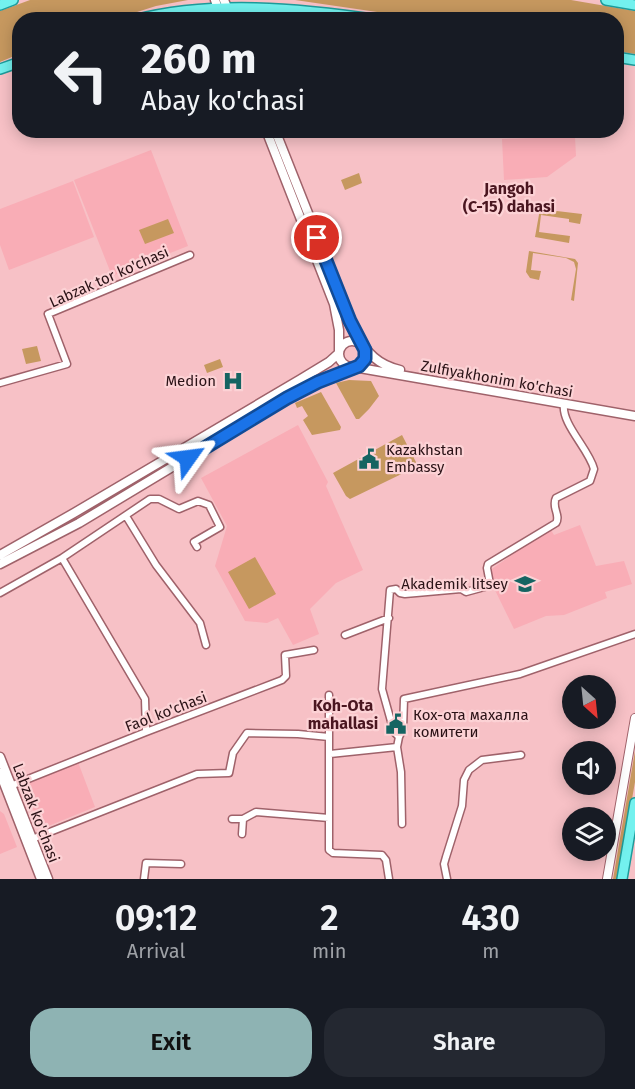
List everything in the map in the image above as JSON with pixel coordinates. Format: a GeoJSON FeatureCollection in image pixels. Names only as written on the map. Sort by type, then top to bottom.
{"type":"FeatureCollection","features":[{"type":"Feature","properties":{"kind":"main road"},"geometry":{"type":"LineString","coordinates":[[0,5],[14,0]]}},
{"type":"Feature","properties":{"kind":"main road"},"geometry":{"type":"LineString","coordinates":[[606,0],[635,5]]}},
{"type":"Feature","properties":{"kind":"main road"},"geometry":{"type":"LineString","coordinates":[[158,12],[220,2],[268,5],[320,12]]}},
{"type":"Feature","properties":{"kind":"main road"},"geometry":{"type":"LineString","coordinates":[[0,564],[79,523],[287,398],[318,382],[354,368],[365,359],[363,346],[270,138]]}},
{"type":"Feature","properties":{"kind":"main road"},"geometry":{"type":"LineString","coordinates":[[278,138],[334,304],[339,330],[339,353],[343,364],[354,368]]}},
{"type":"Feature","properties":{"kind":"main road"},"geometry":{"type":"LineString","coordinates":[[0,555],[301,380],[339,353],[343,345],[356,341],[363,346]]}},
{"type":"Feature","properties":{"kind":"main road","name":"Zulfiyakhonim ko'chasi"},"geometry":{"type":"LineString","coordinates":[[363,346],[376,360],[392,368],[635,411]]}},
{"type":"Feature","properties":{"kind":"main road","name":"Zulfiyakhonim ko'chasi"},"geometry":{"type":"LineString","coordinates":[[354,368],[635,416]]}},
{"type":"Feature","properties":{"kind":"main road","name":"Labzak ko'chasi"},"geometry":{"type":"LineString","coordinates":[[0,757],[41,879]]}},
{"type":"Feature","properties":{"kind":"main road","name":"Labzak ko'chasi"},"geometry":{"type":"LineString","coordinates":[[0,773],[9,787],[48,879]]}},
{"type":"Feature","properties":{"kind":"main road"},"geometry":{"type":"LineString","coordinates":[[622,879],[631,856],[635,803]]}},
{"type":"Feature","properties":{"kind":"street","name":"Labzak tor ko'chasi"},"geometry":{"type":"LineString","coordinates":[[0,383],[67,364],[48,314],[190,255]]}},
{"type":"Feature","properties":{"kind":"street"},"geometry":{"type":"LineString","coordinates":[[399,736],[394,732],[382,689],[389,618],[389,592],[391,589],[405,594],[460,589],[466,592],[488,586],[490,584],[487,568],[489,564],[556,523],[558,518],[554,504],[556,498],[590,481],[594,469],[564,415],[564,404]]}},
{"type":"Feature","properties":{"kind":"street"},"geometry":{"type":"LineString","coordinates":[[0,593],[62,558],[145,501],[154,498],[179,509],[198,501],[208,505],[220,527],[194,542],[197,548]]}},
{"type":"Feature","properties":{"kind":"street"},"geometry":{"type":"LineString","coordinates":[[126,516],[156,565],[200,623],[206,645]]}},
{"type":"Feature","properties":{"kind":"street"},"geometry":{"type":"LineString","coordinates":[[62,558],[145,699],[146,732]]}},
{"type":"Feature","properties":{"kind":"street"},"geometry":{"type":"LineString","coordinates":[[345,635],[389,618]]}},
{"type":"Feature","properties":{"kind":"street"},"geometry":{"type":"LineString","coordinates":[[402,824],[398,747],[399,736],[403,729],[404,699],[520,674],[635,634]]}},
{"type":"Feature","properties":{"kind":"street","name":"Faol ko'chasi"},"geometry":{"type":"LineString","coordinates":[[9,787],[282,680],[286,676],[285,655],[314,650]]}},
{"type":"Feature","properties":{"kind":"street"},"geometry":{"type":"LineString","coordinates":[[329,695],[330,852],[382,855],[386,860],[389,879]]}},
{"type":"Feature","properties":{"kind":"street"},"geometry":{"type":"LineString","coordinates":[[607,879],[635,718]]}},
{"type":"Feature","properties":{"kind":"street"},"geometry":{"type":"LineString","coordinates":[[32,838],[197,774],[229,773],[233,753],[247,734],[298,734],[329,737]]}},
{"type":"Feature","properties":{"kind":"street"},"geometry":{"type":"LineString","coordinates":[[330,754],[398,747]]}},
{"type":"Feature","properties":{"kind":"street"},"geometry":{"type":"LineString","coordinates":[[447,879],[444,864],[462,806],[466,774],[478,761],[521,755]]}},
{"type":"Feature","properties":{"kind":"street"},"geometry":{"type":"LineString","coordinates":[[232,819],[243,819],[256,812],[329,818]]}},
{"type":"Feature","properties":{"kind":"street"},"geometry":{"type":"LineString","coordinates":[[243,819],[243,834]]}},
{"type":"Feature","properties":{"kind":"street"},"geometry":{"type":"LineString","coordinates":[[144,879],[146,863],[181,864]]}},
{"type":"Feature","properties":{"kind":"shaded area"},"geometry":{"type":"Polygon","coordinates":[[[30,0],[188,0],[137,12],[12,12],[12,57],[0,62],[0,11],[30,0]]]}},
{"type":"Feature","properties":{"kind":"shaded area"},"geometry":{"type":"Polygon","coordinates":[[[295,0],[571,0],[635,11],[635,54],[624,52],[624,12],[377,12],[295,0]]]}},
{"type":"Feature","properties":{"kind":"shaded area"},"geometry":{"type":"Polygon","coordinates":[[[575,138],[576,156],[547,177],[504,180],[502,139],[575,138]]]}},
{"type":"Feature","properties":{"kind":"shaded area"},"geometry":{"type":"Polygon","coordinates":[[[151,150],[188,246],[112,276],[74,180],[151,150]]]}},
{"type":"Feature","properties":{"kind":"shaded area"},"geometry":{"type":"Polygon","coordinates":[[[359,173],[362,183],[345,190],[341,180],[359,173]]]}},
{"type":"Feature","properties":{"kind":"shaded area"},"geometry":{"type":"Polygon","coordinates":[[[73,181],[94,237],[9,270],[0,245],[0,209],[73,181]]]}},
{"type":"Feature","properties":{"kind":"shaded area"},"geometry":{"type":"Polygon","coordinates":[[[540,209],[582,214],[580,224],[569,222],[569,219],[541,215],[539,232],[570,236],[569,243],[535,237],[540,209]]]}},
{"type":"Feature","properties":{"kind":"shaded area"},"geometry":{"type":"Polygon","coordinates":[[[168,219],[174,233],[145,244],[139,230],[168,219]]]}},
{"type":"Feature","properties":{"kind":"shaded area"},"geometry":{"type":"Polygon","coordinates":[[[529,251],[575,259],[578,263],[574,301],[571,300],[576,269],[574,262],[566,258],[533,253],[531,270],[541,271],[539,280],[530,278],[526,272],[529,251]]]}},
{"type":"Feature","properties":{"kind":"shaded area"},"geometry":{"type":"Polygon","coordinates":[[[37,346],[41,361],[26,364],[22,349],[37,346]]]}},
{"type":"Feature","properties":{"kind":"shaded area"},"geometry":{"type":"Polygon","coordinates":[[[220,359],[223,367],[207,373],[204,365],[220,359]]]}},
{"type":"Feature","properties":{"kind":"shaded area"},"geometry":{"type":"Polygon","coordinates":[[[349,380],[371,381],[379,396],[359,419],[356,419],[336,383],[349,380]]]}},
{"type":"Feature","properties":{"kind":"shaded area"},"geometry":{"type":"Polygon","coordinates":[[[321,392],[341,427],[340,430],[312,435],[303,420],[308,416],[302,406],[297,408],[295,403],[321,392]]]}},
{"type":"Feature","properties":{"kind":"shaded area"},"geometry":{"type":"Polygon","coordinates":[[[298,425],[328,482],[326,486],[363,570],[336,583],[310,609],[319,634],[293,645],[278,618],[267,623],[245,621],[215,566],[227,526],[201,478],[298,425]]]}},
{"type":"Feature","properties":{"kind":"shaded area"},"geometry":{"type":"Polygon","coordinates":[[[402,435],[418,466],[350,499],[346,496],[333,473],[402,435]]]}},
{"type":"Feature","properties":{"kind":"shaded area","name":"Akademik litsey"},"geometry":{"type":"Polygon","coordinates":[[[580,525],[596,566],[624,561],[632,584],[605,592],[607,598],[564,615],[546,616],[514,629],[492,584],[489,571],[551,530],[554,535],[580,525]]]}},
{"type":"Feature","properties":{"kind":"shaded area"},"geometry":{"type":"Polygon","coordinates":[[[255,557],[276,594],[249,609],[228,572],[255,557]]]}},
{"type":"Feature","properties":{"kind":"shaded area"},"geometry":{"type":"Polygon","coordinates":[[[635,751],[635,782],[618,879],[613,879],[635,751]]]}},
{"type":"Feature","properties":{"kind":"shaded area"},"geometry":{"type":"Polygon","coordinates":[[[78,762],[95,807],[41,829],[23,784],[78,762]]]}},
{"type":"Feature","properties":{"kind":"shaded area"},"geometry":{"type":"Polygon","coordinates":[[[0,811],[4,814],[17,847],[0,854],[0,811]]]}},
{"type":"Feature","properties":{"kind":"place","name":"Medion"},"geometry":{"type":"Point","coordinates":[233,381]}},
{"type":"Feature","properties":{"kind":"place","name":"Kazakhstan Embassy"},"geometry":{"type":"Point","coordinates":[369,459]}},
{"type":"Feature","properties":{"kind":"place","name":"Akademik litsey"},"geometry":{"type":"Point","coordinates":[525,584]}},
{"type":"Feature","properties":{"kind":"place","name":"Кох-ота махалла комитети"},"geometry":{"type":"Point","coordinates":[396,724]}},
{"type":"Feature","properties":{"kind":"district","name":"Jangoh (C-15) dahasi"},"geometry":{"type":"Point","coordinates":[509,197]}},
{"type":"Feature","properties":{"kind":"district","name":"Koh-Ota mahallasi"},"geometry":{"type":"Point","coordinates":[343,714]}},
{"type":"Feature","properties":{"kind":"route"},"geometry":{"type":"LineString","coordinates":[[188,458],[287,398],[318,382],[359,366],[365,359],[365,350],[350,321],[317,238]]}}]}
